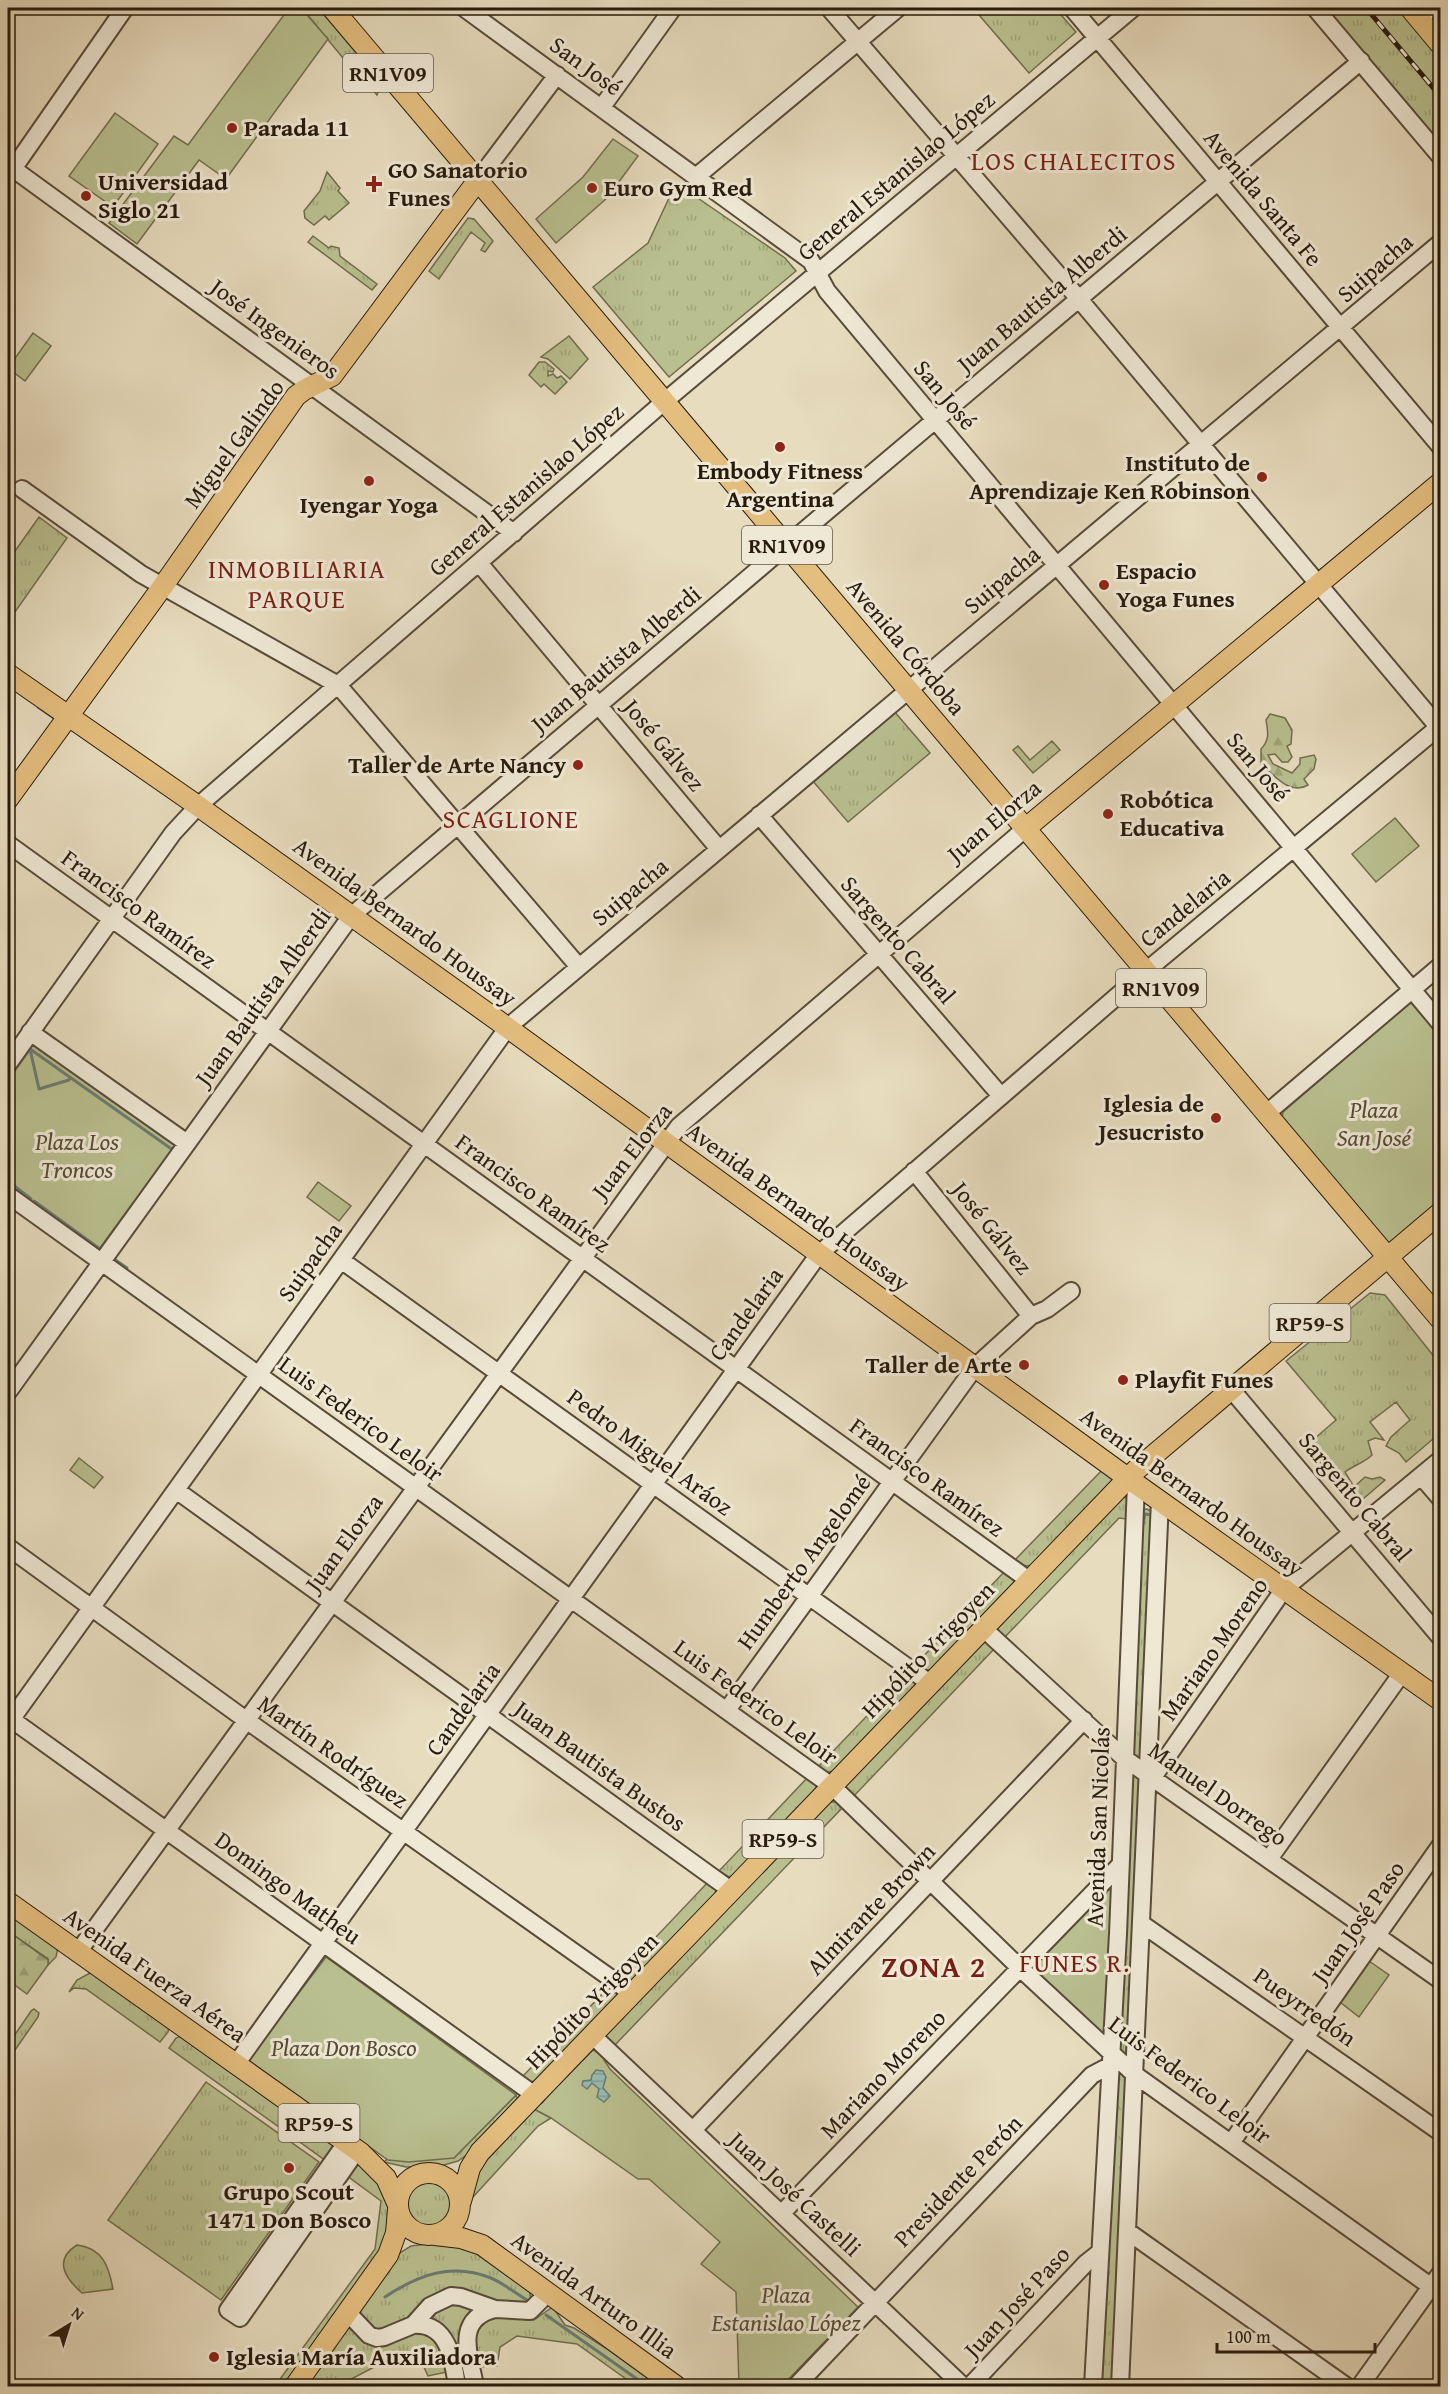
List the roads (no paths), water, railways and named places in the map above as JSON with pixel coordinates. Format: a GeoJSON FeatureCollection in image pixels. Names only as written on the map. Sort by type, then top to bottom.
{"type":"FeatureCollection","features":[{"type":"Feature","properties":{"kind":"main road","name":"Avenida Córdoba"},"geometry":{"type":"LineString","coordinates":[[332,8],[1440,1319]]}},
{"type":"Feature","properties":{"kind":"main road"},"geometry":{"type":"LineString","coordinates":[[1420,11],[1440,44]]}},
{"type":"Feature","properties":{"kind":"main road","name":"Miguel Galindo"},"geometry":{"type":"LineString","coordinates":[[8,799],[163,586],[296,396],[332,376],[478,180]]}},
{"type":"Feature","properties":{"kind":"main road","name":"Juan Elorza"},"geometry":{"type":"LineString","coordinates":[[1026,828],[1440,483]]}},
{"type":"Feature","properties":{"kind":"main road","name":"Avenida Bernardo Houssay"},"geometry":{"type":"LineString","coordinates":[[8,674],[508,1027],[1132,1481],[1440,1700]]}},
{"type":"Feature","properties":{"kind":"main road","name":"Hipólito Yrigoyen"},"geometry":{"type":"LineString","coordinates":[[461,2203],[470,2168],[480,2152],[1030,1581],[1132,1481],[1159,1449],[1440,1213]]}},
{"type":"Feature","properties":{"kind":"main road","name":"Avenida Fuerza Aérea"},"geometry":{"type":"LineString","coordinates":[[8,1902],[355,2149],[386,2178],[398,2207]]}},
{"type":"Feature","properties":{"kind":"main road","name":"Avenida Fuerza Aérea"},"geometry":{"type":"LineString","coordinates":[[355,2149],[392,2167],[427,2173]]}},
{"type":"Feature","properties":{"kind":"main road","name":"Hipólito Yrigoyen"},"geometry":{"type":"LineString","coordinates":[[427,2173],[463,2162],[480,2152]]}},
{"type":"Feature","properties":{"kind":"main road"},"geometry":{"type":"LineString","coordinates":[[295,2386],[388,2255],[396,2233],[400,2194],[405,2184],[414,2177],[427,2173],[440,2175],[450,2181],[457,2190],[461,2203]]}},
{"type":"Feature","properties":{"kind":"main road","name":"RP59-S"},"geometry":{"type":"LineString","coordinates":[[398,2207],[402,2220],[410,2229],[420,2234],[433,2235],[445,2231],[453,2224],[459,2215],[461,2203]]}},
{"type":"Feature","properties":{"kind":"main road","name":"Avenida Arturo Illia"},"geometry":{"type":"LineString","coordinates":[[461,2203],[466,2219],[482,2244],[547,2294],[676,2386]]}},
{"type":"Feature","properties":{"kind":"main road"},"geometry":{"type":"LineString","coordinates":[[388,2255],[408,2241],[433,2235]]}},
{"type":"Feature","properties":{"kind":"main road","name":"Avenida Arturo Illia"},"geometry":{"type":"LineString","coordinates":[[433,2235],[461,2238],[482,2244]]}},
{"type":"Feature","properties":{"kind":"street"},"geometry":{"type":"LineString","coordinates":[[10,167],[125,8]]}},
{"type":"Feature","properties":{"kind":"street","name":"San José"},"geometry":{"type":"LineString","coordinates":[[464,8],[811,261],[826,291],[1440,1023]]}},
{"type":"Feature","properties":{"kind":"street"},"geometry":{"type":"LineString","coordinates":[[602,107],[673,8]]}},
{"type":"Feature","properties":{"kind":"street"},"geometry":{"type":"LineString","coordinates":[[829,8],[1079,299],[1440,728]]}},
{"type":"Feature","properties":{"kind":"street"},"geometry":{"type":"LineString","coordinates":[[697,176],[898,8]]}},
{"type":"Feature","properties":{"kind":"street","name":"Avenida Santa Fe"},"geometry":{"type":"LineString","coordinates":[[1072,8],[1440,446]]}},
{"type":"Feature","properties":{"kind":"street","name":"General Estanislao López"},"geometry":{"type":"LineString","coordinates":[[8,1064],[173,833],[198,806],[664,401],[1133,8]]}},
{"type":"Feature","properties":{"kind":"street"},"geometry":{"type":"LineString","coordinates":[[1316,8],[1440,156]]}},
{"type":"Feature","properties":{"kind":"street","name":"Juan Bautista Alberdi"},"geometry":{"type":"LineString","coordinates":[[8,1392],[351,915],[1361,62]]}},
{"type":"Feature","properties":{"kind":"street","name":"Miguel Galindo"},"geometry":{"type":"LineString","coordinates":[[478,180],[557,75]]}},
{"type":"Feature","properties":{"kind":"street","name":"José Ingenieros"},"geometry":{"type":"LineString","coordinates":[[10,167],[514,533]]}},
{"type":"Feature","properties":{"kind":"street","name":"Suipacha"},"geometry":{"type":"LineString","coordinates":[[9,1722],[508,1027],[1440,243]]}},
{"type":"Feature","properties":{"kind":"street"},"geometry":{"type":"LineString","coordinates":[[22,489],[141,574],[338,685],[579,967]]}},
{"type":"Feature","properties":{"kind":"street","name":"José Gálvez"},"geometry":{"type":"LineString","coordinates":[[479,563],[719,849]]}},
{"type":"Feature","properties":{"kind":"street","name":"Candelaria"},"geometry":{"type":"LineString","coordinates":[[236,2064],[819,1254],[1146,970],[1440,728]]}},
{"type":"Feature","properties":{"kind":"street","name":"Sargento Cabral"},"geometry":{"type":"LineString","coordinates":[[759,815],[1000,1096]]}},
{"type":"Feature","properties":{"kind":"street","name":"Juan Elorza"},"geometry":{"type":"LineString","coordinates":[[78,1952],[679,1126],[1026,828]]}},
{"type":"Feature","properties":{"kind":"street","name":"Francisco Ramírez"},"geometry":{"type":"LineString","coordinates":[[8,844],[1030,1581]]}},
{"type":"Feature","properties":{"kind":"street"},"geometry":{"type":"LineString","coordinates":[[1267,1113],[1440,966]]}},
{"type":"Feature","properties":{"kind":"street"},"geometry":{"type":"LineString","coordinates":[[30,1032],[187,1143]]}},
{"type":"Feature","properties":{"kind":"street","name":"José Gálvez"},"geometry":{"type":"LineString","coordinates":[[914,1171],[1031,1316]]}},
{"type":"Feature","properties":{"kind":"street","name":"Luis Federico Leloir"},"geometry":{"type":"LineString","coordinates":[[8,1195],[833,1787],[1020,1968],[1110,2059],[1438,2284]]}},
{"type":"Feature","properties":{"kind":"street","name":"Pedro Miguel Aráoz"},"geometry":{"type":"LineString","coordinates":[[341,1260],[931,1684]]}},
{"type":"Feature","properties":{"kind":"street","name":"Humberto Angelomé"},"geometry":{"type":"LineString","coordinates":[[727,1710],[975,1366],[1031,1316],[1047,1309],[1071,1291]]}},
{"type":"Feature","properties":{"kind":"street","name":"Sargento Cabral"},"geometry":{"type":"LineString","coordinates":[[1231,1389],[1354,1532],[1440,1637]]}},
{"type":"Feature","properties":{"kind":"street","name":"Mariano Moreno"},"geometry":{"type":"LineString","coordinates":[[1150,1779],[1284,1589],[1440,1460]]}},
{"type":"Feature","properties":{"kind":"street"},"geometry":{"type":"LineString","coordinates":[[1421,1476],[1440,1498]]}},
{"type":"Feature","properties":{"kind":"street","name":"Avenida San Nicolás"},"geometry":{"type":"LineString","coordinates":[[1093,2386],[1120,1865],[1132,1481]]}},
{"type":"Feature","properties":{"kind":"street","name":"Juan Bautista Bustos"},"geometry":{"type":"LineString","coordinates":[[176,1490],[732,1891]]}},
{"type":"Feature","properties":{"kind":"street","name":"Avenida San Nicolás"},"geometry":{"type":"LineString","coordinates":[[1121,2386],[1134,2074],[1150,1779],[1160,1501]]}},
{"type":"Feature","properties":{"kind":"street","name":"Martín Rodríguez"},"geometry":{"type":"LineString","coordinates":[[8,1546],[246,1720],[633,1994]]}},
{"type":"Feature","properties":{"kind":"street","name":"Manuel Dorrego"},"geometry":{"type":"LineString","coordinates":[[984,1629],[1124,1758],[1150,1779],[1269,1859],[1440,1980]]}},
{"type":"Feature","properties":{"kind":"street"},"geometry":{"type":"LineString","coordinates":[[1269,1859],[1402,1673]]}},
{"type":"Feature","properties":{"kind":"street","name":"Almirante Brown"},"geometry":{"type":"LineString","coordinates":[[693,2130],[1084,1720]]}},
{"type":"Feature","properties":{"kind":"street","name":"Domingo Matheu"},"geometry":{"type":"LineString","coordinates":[[9,1722],[167,1831],[536,2096]]}},
{"type":"Feature","properties":{"kind":"street","name":"Juan José Paso"},"geometry":{"type":"LineString","coordinates":[[1231,2143],[1440,1846]]}},
{"type":"Feature","properties":{"kind":"street","name":"Mariano Moreno"},"geometry":{"type":"LineString","coordinates":[[782,2214],[1120,1865]]}},
{"type":"Feature","properties":{"kind":"street","name":"Pueyrredón"},"geometry":{"type":"LineString","coordinates":[[1142,1924],[1440,2132]]}},
{"type":"Feature","properties":{"kind":"street","name":"Juan José Castelli"},"geometry":{"type":"LineString","coordinates":[[593,2036],[963,2386]]}},
{"type":"Feature","properties":{"kind":"street","name":"Presidente Perón"},"geometry":{"type":"LineString","coordinates":[[796,2386],[1092,2075],[1110,2059]]}},
{"type":"Feature","properties":{"kind":"street"},"geometry":{"type":"LineString","coordinates":[[355,2149],[240,2318],[228,2310],[355,2149]]}},
{"type":"Feature","properties":{"kind":"street"},"geometry":{"type":"LineString","coordinates":[[1127,2231],[1346,2386]]}},
{"type":"Feature","properties":{"kind":"street","name":"Juan José Paso"},"geometry":{"type":"LineString","coordinates":[[970,2386],[1086,2263],[1100,2252]]}},
{"type":"Feature","properties":{"kind":"street"},"geometry":{"type":"LineString","coordinates":[[1360,2386],[1438,2284]]}},
{"type":"Feature","properties":{"kind":"street"},"geometry":{"type":"LineString","coordinates":[[348,2313],[369,2335],[377,2338],[413,2325],[430,2306],[451,2296],[469,2299],[495,2309],[530,2311],[547,2294]]}},
{"type":"Feature","properties":{"kind":"street"},"geometry":{"type":"LineString","coordinates":[[469,2299],[475,2306],[474,2319],[466,2337],[475,2386]]}},
{"type":"Feature","properties":{"kind":"street"},"geometry":{"type":"LineString","coordinates":[[430,2306],[429,2321],[433,2328]]}},
{"type":"Feature","properties":{"kind":"street"},"geometry":{"type":"LineString","coordinates":[[474,2319],[480,2314],[495,2309]]}},
{"type":"Feature","properties":{"kind":"street"},"geometry":{"type":"LineString","coordinates":[[413,2325],[433,2328],[441,2333],[449,2346],[457,2386]]}},
{"type":"Feature","properties":{"kind":"street"},"geometry":{"type":"LineString","coordinates":[[451,2356],[460,2361],[468,2356]]}},
{"type":"Feature","properties":{"kind":"water"},"geometry":{"type":"Polygon","coordinates":[[[596,2070],[603,2071],[606,2077],[603,2088],[610,2096],[604,2102],[597,2097],[599,2089],[592,2083],[587,2089],[582,2085],[583,2081],[591,2080],[596,2070]]]}},
{"type":"Feature","properties":{"kind":"waterway"},"geometry":{"type":"LineString","coordinates":[[38,707],[54,718]]}},
{"type":"Feature","properties":{"kind":"waterway"},"geometry":{"type":"LineString","coordinates":[[30,1049],[173,1150],[172,1152]]}},
{"type":"Feature","properties":{"kind":"waterway"},"geometry":{"type":"LineString","coordinates":[[30,1049],[39,1089],[69,1080]]}},
{"type":"Feature","properties":{"kind":"waterway"},"geometry":{"type":"LineString","coordinates":[[11,1075],[29,1050]]}},
{"type":"Feature","properties":{"kind":"waterway"},"geometry":{"type":"LineString","coordinates":[[8,1181],[31,1199]]}},
{"type":"Feature","properties":{"kind":"waterway"},"geometry":{"type":"LineString","coordinates":[[34,1201],[100,1249]]}},
{"type":"Feature","properties":{"kind":"waterway"},"geometry":{"type":"LineString","coordinates":[[100,1249],[134,1203]]}},
{"type":"Feature","properties":{"kind":"waterway"},"geometry":{"type":"LineString","coordinates":[[114,1259],[127,1268]]}},
{"type":"Feature","properties":{"kind":"waterway"},"geometry":{"type":"LineString","coordinates":[[1143,1523],[1145,1514],[1152,1515]]}},
{"type":"Feature","properties":{"kind":"waterway"},"geometry":{"type":"LineString","coordinates":[[385,2297],[423,2277],[449,2271],[463,2271],[491,2278],[527,2300]]}},
{"type":"Feature","properties":{"kind":"waterway"},"geometry":{"type":"LineString","coordinates":[[546,2315],[647,2386]]}},
{"type":"Feature","properties":{"kind":"railway"},"geometry":{"type":"LineString","coordinates":[[1366,8],[1440,96]]}},
{"type":"Feature","properties":{"kind":"place","name":"Parada 11"},"geometry":{"type":"Point","coordinates":[232,128]}},
{"type":"Feature","properties":{"kind":"place","name":"GO Sanatorio Funes"},"geometry":{"type":"Point","coordinates":[374,184]}},
{"type":"Feature","properties":{"kind":"place","name":"Euro Gym Red"},"geometry":{"type":"Point","coordinates":[592,188]}},
{"type":"Feature","properties":{"kind":"place","name":"Universidad Siglo 21"},"geometry":{"type":"Point","coordinates":[86,196]}},
{"type":"Feature","properties":{"kind":"place","name":"Embody Fitness Argentina"},"geometry":{"type":"Point","coordinates":[780,447]}},
{"type":"Feature","properties":{"kind":"place","name":"Instituto de Aprendizaje Ken Robinson"},"geometry":{"type":"Point","coordinates":[1262,477]}},
{"type":"Feature","properties":{"kind":"place","name":"Iyengar Yoga"},"geometry":{"type":"Point","coordinates":[369,481]}},
{"type":"Feature","properties":{"kind":"place","name":"Espacio Yoga Funes"},"geometry":{"type":"Point","coordinates":[1104,585]}},
{"type":"Feature","properties":{"kind":"place","name":"Taller de Arte Nancy"},"geometry":{"type":"Point","coordinates":[578,765]}},
{"type":"Feature","properties":{"kind":"place","name":"Robótica Educativa"},"geometry":{"type":"Point","coordinates":[1108,814]}},
{"type":"Feature","properties":{"kind":"place","name":"Iglesia de Jesucristo"},"geometry":{"type":"Point","coordinates":[1216,1118]}},
{"type":"Feature","properties":{"kind":"place","name":"Taller de Arte"},"geometry":{"type":"Point","coordinates":[1024,1365]}},
{"type":"Feature","properties":{"kind":"place","name":"Playfit Funes"},"geometry":{"type":"Point","coordinates":[1123,1380]}},
{"type":"Feature","properties":{"kind":"place","name":"Grupo Scout 1471 Don Bosco"},"geometry":{"type":"Point","coordinates":[289,2168]}},
{"type":"Feature","properties":{"kind":"place","name":"Iglesia María Auxiliadora"},"geometry":{"type":"Point","coordinates":[214,2357]}},
{"type":"Feature","properties":{"kind":"district","name":"LOS CHALECITOS"},"geometry":{"type":"Point","coordinates":[1074,161]}},
{"type":"Feature","properties":{"kind":"district","name":"INMOBILIARIA PARQUE"},"geometry":{"type":"Point","coordinates":[297,584]}},
{"type":"Feature","properties":{"kind":"district","name":"SCAGLIONE"},"geometry":{"type":"Point","coordinates":[511,819]}},
{"type":"Feature","properties":{"kind":"district","name":"FUNES R."},"geometry":{"type":"Point","coordinates":[1075,1963]}},
{"type":"Feature","properties":{"kind":"district","name":"ZONA 2"},"geometry":{"type":"Point","coordinates":[934,1967]}},
{"type":"Feature","properties":{"kind":"park label","name":"Plaza San José"},"geometry":{"type":"Point","coordinates":[1374,1124]}},
{"type":"Feature","properties":{"kind":"park label","name":"Plaza Los Troncos"},"geometry":{"type":"Point","coordinates":[77,1156]}},
{"type":"Feature","properties":{"kind":"park label","name":"Plaza Don Bosco"},"geometry":{"type":"Point","coordinates":[344,2048]}},
{"type":"Feature","properties":{"kind":"park label","name":"Plaza Estanislao López"},"geometry":{"type":"Point","coordinates":[786,2309]}}]}
